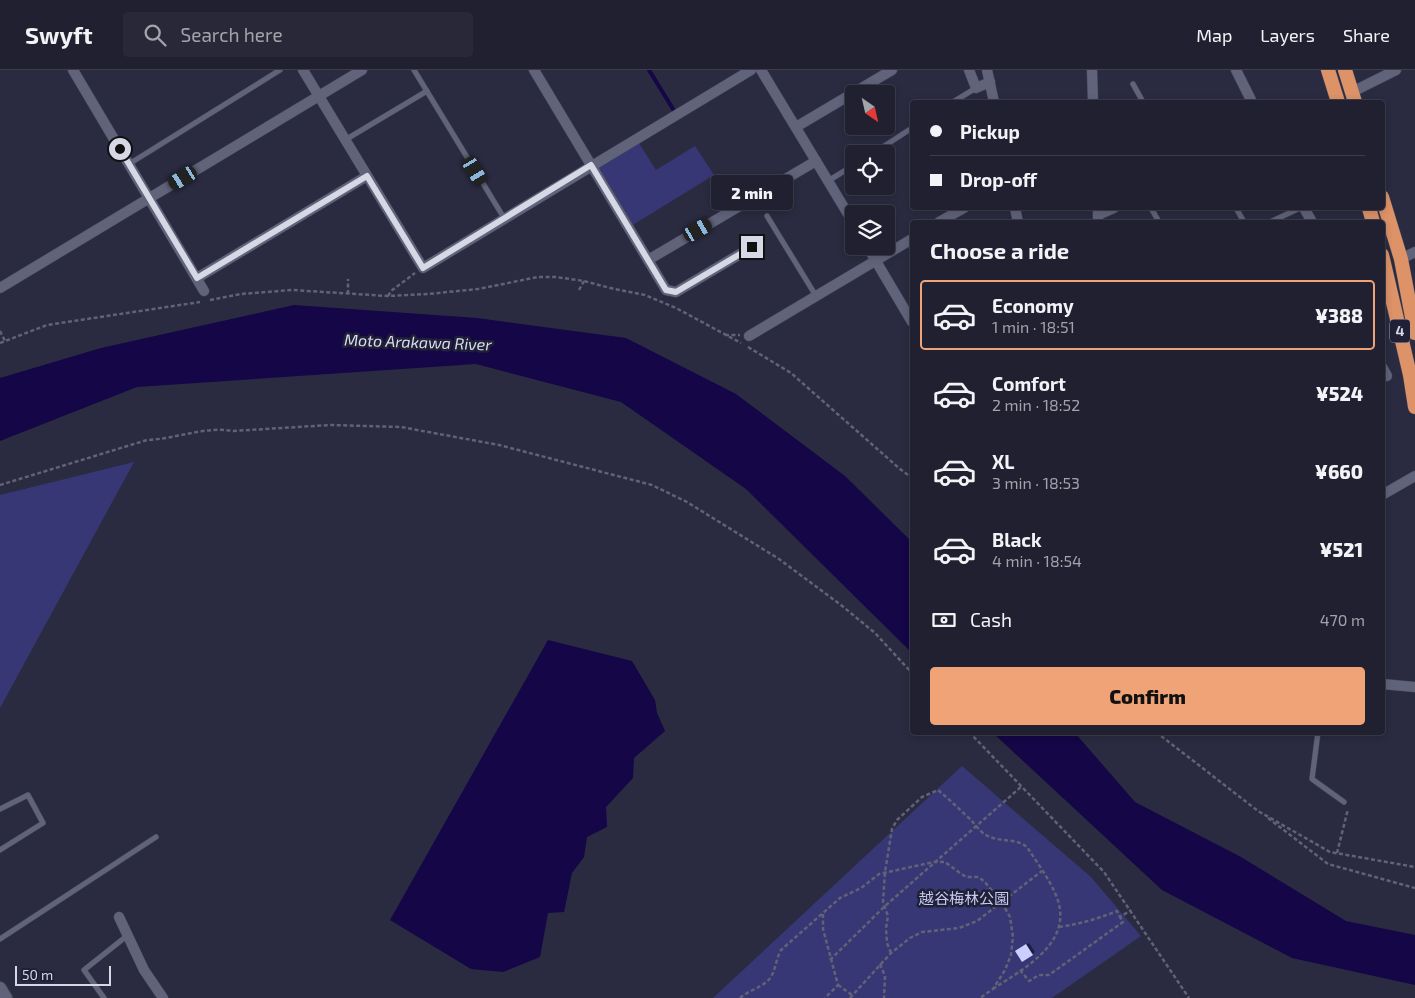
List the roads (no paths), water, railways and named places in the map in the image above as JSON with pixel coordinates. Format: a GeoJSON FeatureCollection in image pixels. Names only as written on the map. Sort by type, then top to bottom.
{"type":"FeatureCollection","features":[{"type":"Feature","properties":{"kind":"highway"},"geometry":{"type":"LineString","coordinates":[[1328,70],[1336,100]]}},
{"type":"Feature","properties":{"kind":"highway"},"geometry":{"type":"LineString","coordinates":[[1345,70],[1354,97]]}},
{"type":"Feature","properties":{"kind":"highway","name":"4"},"geometry":{"type":"LineString","coordinates":[[1385,207],[1401,259],[1415,333]]}},
{"type":"Feature","properties":{"kind":"highway","name":"4"},"geometry":{"type":"LineString","coordinates":[[1385,267],[1410,375],[1415,407]]}},
{"type":"Feature","properties":{"kind":"main road"},"geometry":{"type":"LineString","coordinates":[[0,988],[6,998]]}},
{"type":"Feature","properties":{"kind":"street"},"geometry":{"type":"LineString","coordinates":[[73,70],[204,291]]}},
{"type":"Feature","properties":{"kind":"street"},"geometry":{"type":"LineString","coordinates":[[303,70],[423,268],[751,70]]}},
{"type":"Feature","properties":{"kind":"street"},"geometry":{"type":"LineString","coordinates":[[0,288],[362,70]]}},
{"type":"Feature","properties":{"kind":"street"},"geometry":{"type":"LineString","coordinates":[[534,70],[666,290],[676,292],[752,247]]}},
{"type":"Feature","properties":{"kind":"street"},"geometry":{"type":"LineString","coordinates":[[761,70],[845,209]]}},
{"type":"Feature","properties":{"kind":"street"},"geometry":{"type":"LineString","coordinates":[[796,128],[892,70]]}},
{"type":"Feature","properties":{"kind":"street"},"geometry":{"type":"LineString","coordinates":[[969,70],[976,88],[990,82]]}},
{"type":"Feature","properties":{"kind":"street"},"geometry":{"type":"LineString","coordinates":[[987,70],[994,100]]}},
{"type":"Feature","properties":{"kind":"street"},"geometry":{"type":"LineString","coordinates":[[1092,70],[1093,100]]}},
{"type":"Feature","properties":{"kind":"street"},"geometry":{"type":"LineString","coordinates":[[1236,70],[1251,100]]}},
{"type":"Feature","properties":{"kind":"street"},"geometry":{"type":"LineString","coordinates":[[1354,97],[1396,70]]}},
{"type":"Feature","properties":{"kind":"street"},"geometry":{"type":"LineString","coordinates":[[648,260],[816,161]]}},
{"type":"Feature","properties":{"kind":"street"},"geometry":{"type":"LineString","coordinates":[[197,278],[367,176]]}},
{"type":"Feature","properties":{"kind":"street"},"geometry":{"type":"LineString","coordinates":[[943,220],[960,210]]}},
{"type":"Feature","properties":{"kind":"street"},"geometry":{"type":"LineString","coordinates":[[749,336],[910,239]]}},
{"type":"Feature","properties":{"kind":"street"},"geometry":{"type":"LineString","coordinates":[[1401,259],[1415,252]]}},
{"type":"Feature","properties":{"kind":"street"},"geometry":{"type":"LineString","coordinates":[[872,255],[910,319]]}},
{"type":"Feature","properties":{"kind":"street"},"geometry":{"type":"LineString","coordinates":[[1385,494],[1415,476]]}},
{"type":"Feature","properties":{"kind":"street"},"geometry":{"type":"LineString","coordinates":[[1385,684],[1415,687]]}},
{"type":"Feature","properties":{"kind":"street"},"geometry":{"type":"LineString","coordinates":[[118,917],[144,970],[164,998]]}},
{"type":"Feature","properties":{"kind":"lane"},"geometry":{"type":"LineString","coordinates":[[130,164],[280,70]]}},
{"type":"Feature","properties":{"kind":"lane"},"geometry":{"type":"LineString","coordinates":[[414,70],[504,218]]}},
{"type":"Feature","properties":{"kind":"lane"},"geometry":{"type":"LineString","coordinates":[[1133,84],[1142,100]]}},
{"type":"Feature","properties":{"kind":"lane"},"geometry":{"type":"LineString","coordinates":[[956,100],[976,88]]}},
{"type":"Feature","properties":{"kind":"lane"},"geometry":{"type":"LineString","coordinates":[[345,140],[427,91]]}},
{"type":"Feature","properties":{"kind":"lane"},"geometry":{"type":"LineString","coordinates":[[886,145],[910,129]]}},
{"type":"Feature","properties":{"kind":"lane"},"geometry":{"type":"LineString","coordinates":[[828,181],[845,171]]}},
{"type":"Feature","properties":{"kind":"lane"},"geometry":{"type":"LineString","coordinates":[[1274,220],[1296,210]]}},
{"type":"Feature","properties":{"kind":"lane"},"geometry":{"type":"LineString","coordinates":[[767,216],[817,296]]}},
{"type":"Feature","properties":{"kind":"lane"},"geometry":{"type":"LineString","coordinates":[[1318,735],[1312,778],[1344,802]]}},
{"type":"Feature","properties":{"kind":"lane"},"geometry":{"type":"LineString","coordinates":[[0,808],[28,795],[43,823],[0,850]]}},
{"type":"Feature","properties":{"kind":"lane"},"geometry":{"type":"LineString","coordinates":[[0,939],[156,837]]}},
{"type":"Feature","properties":{"kind":"lane"},"geometry":{"type":"LineString","coordinates":[[104,998],[84,970],[128,935]]}},
{"type":"Feature","properties":{"kind":"water","name":"Moto Arakawa River"},"geometry":{"type":"Polygon","coordinates":[[[294,305],[477,318],[626,338],[736,394],[845,476],[910,540],[910,651],[746,489],[621,402],[476,364],[137,387],[0,441],[0,378],[101,348],[294,305]]]}},
{"type":"Feature","properties":{"kind":"water"},"geometry":{"type":"Polygon","coordinates":[[[548,640],[632,661],[655,700],[657,713],[665,731],[634,758],[633,778],[606,807],[607,827],[587,837],[584,857],[572,873],[564,912],[548,913],[540,957],[503,972],[471,969],[390,920],[548,640]]]}},
{"type":"Feature","properties":{"kind":"water"},"geometry":{"type":"Polygon","coordinates":[[[995,735],[1077,735],[1135,802],[1241,857],[1346,921],[1415,935],[1415,985],[1292,958],[1162,890],[995,735]]]}},
{"type":"Feature","properties":{"kind":"waterway"},"geometry":{"type":"LineString","coordinates":[[649,70],[673,109]]}},
{"type":"Feature","properties":{"kind":"park label","name":"越谷梅林公園"},"geometry":{"type":"Point","coordinates":[964,899]}}]}
